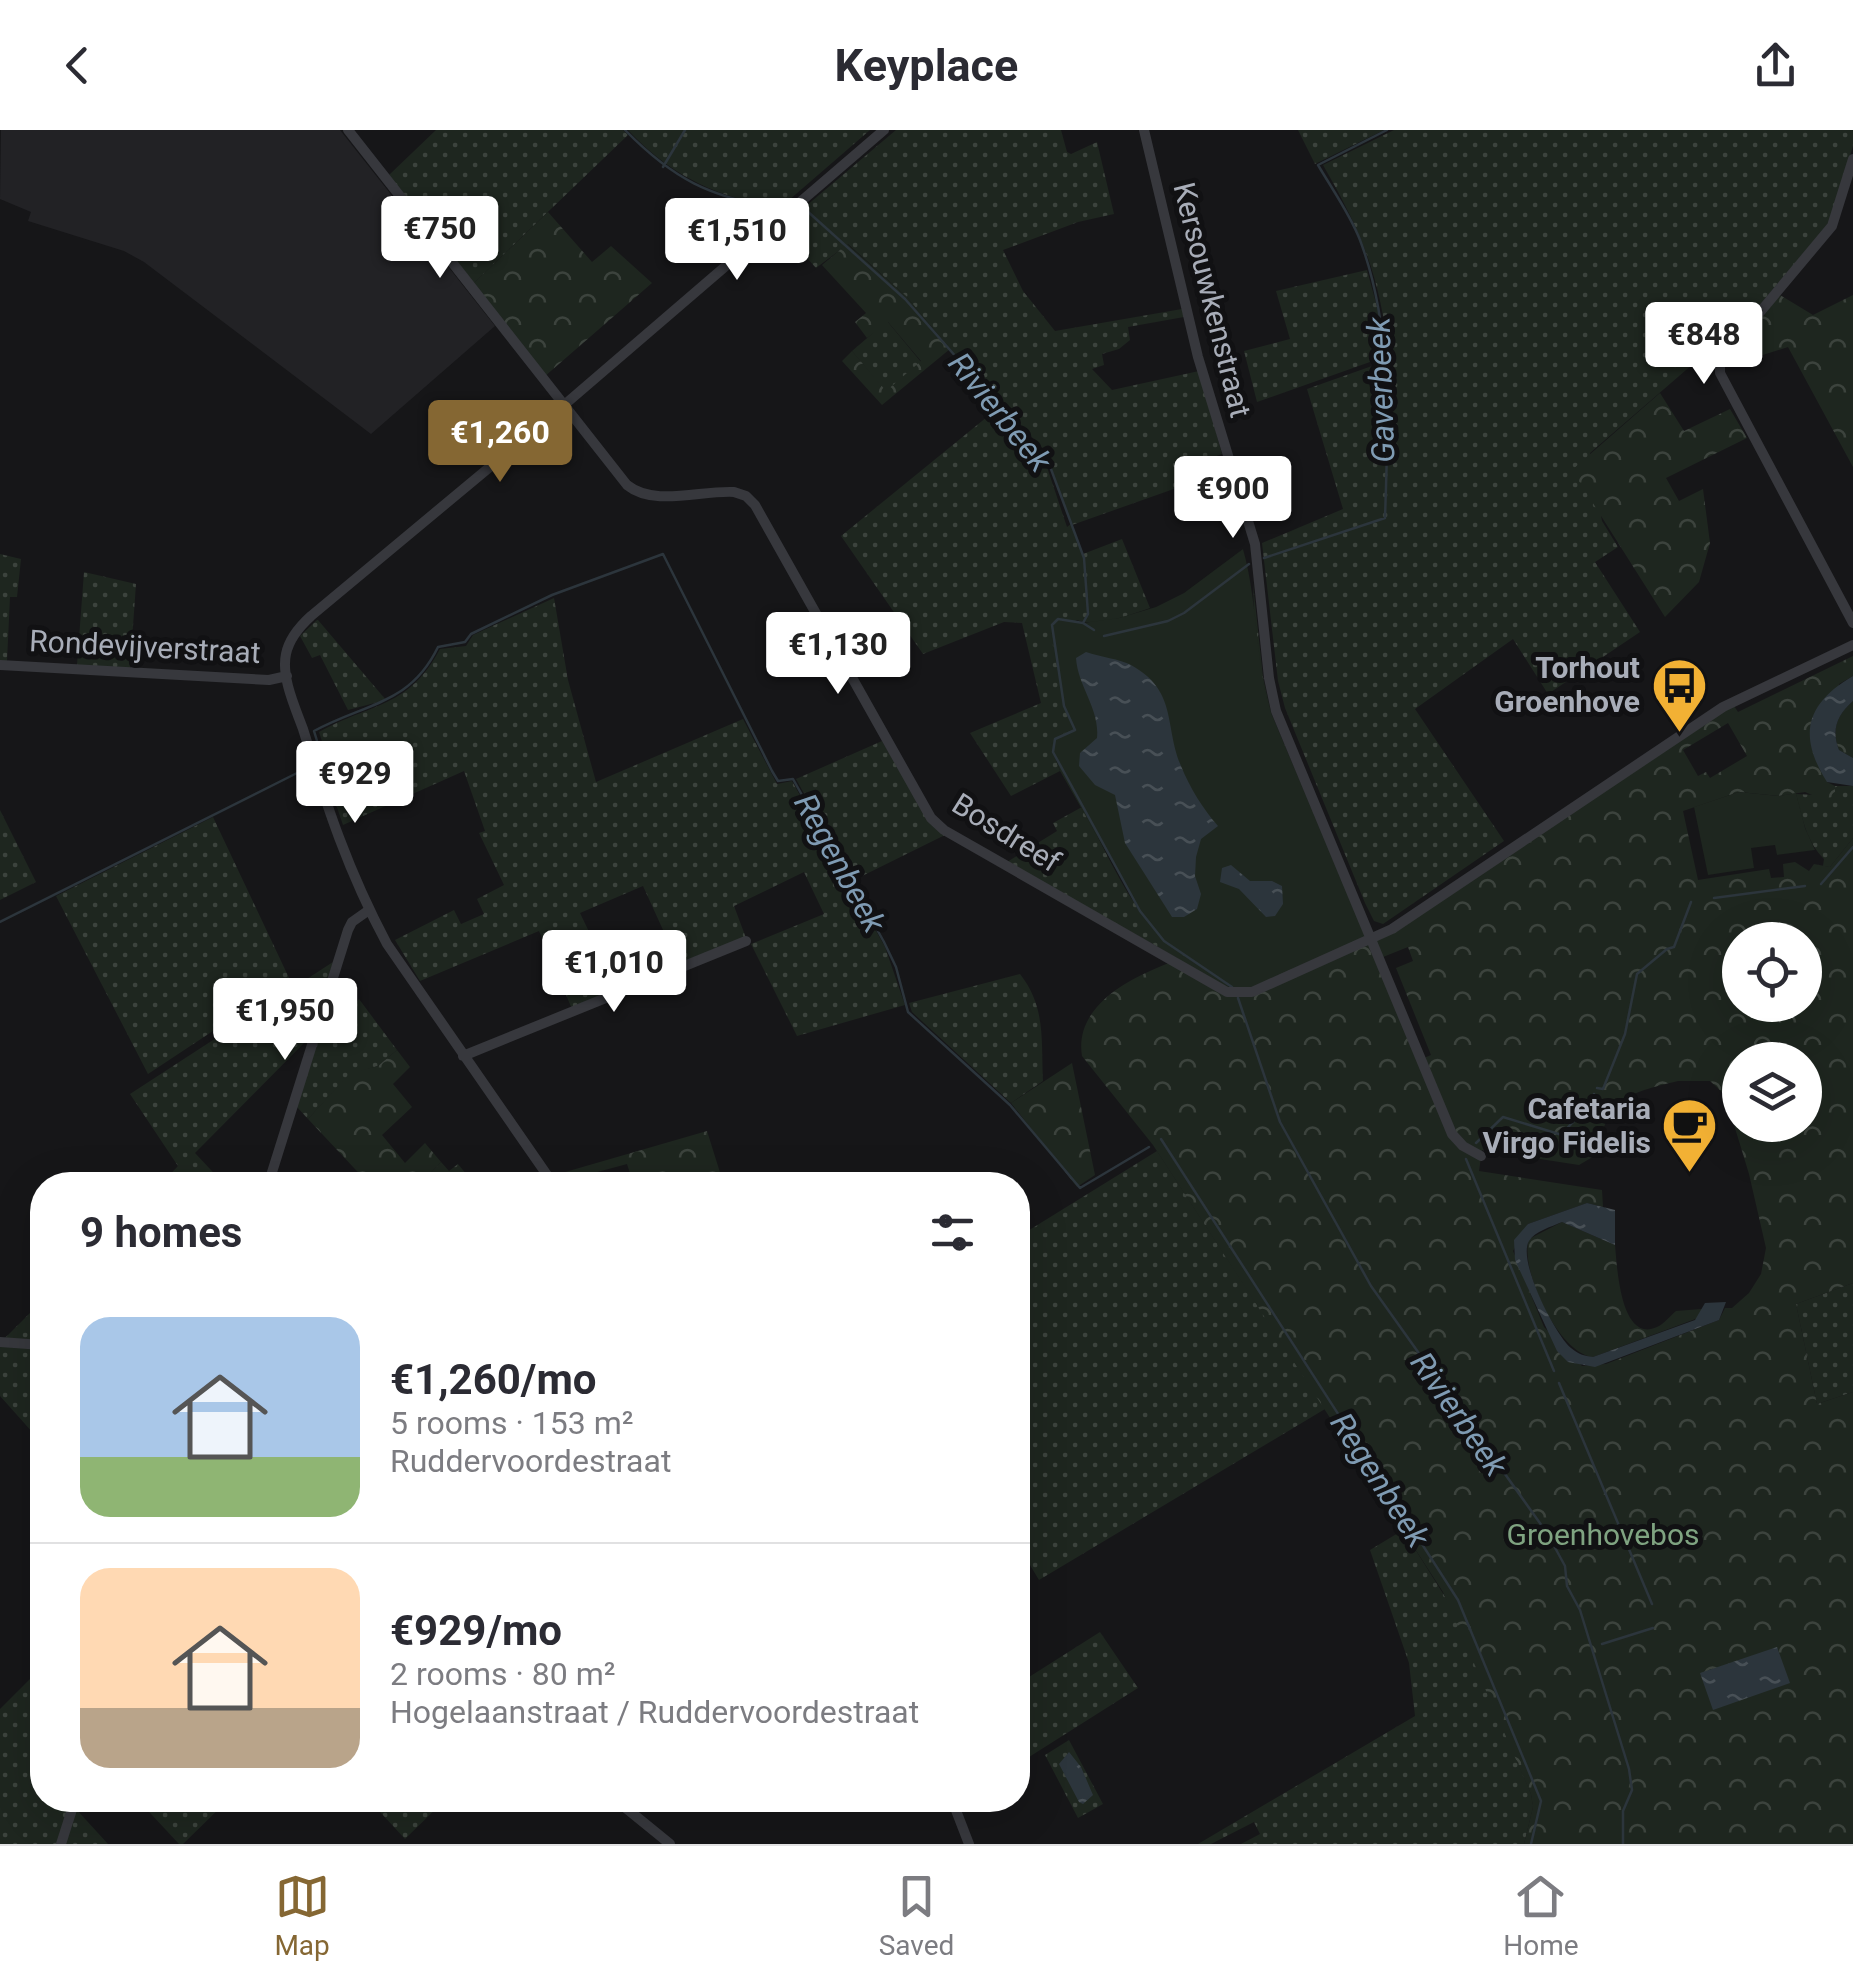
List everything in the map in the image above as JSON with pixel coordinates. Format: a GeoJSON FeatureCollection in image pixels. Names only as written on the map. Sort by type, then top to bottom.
{"type":"FeatureCollection","features":[{"type":"Feature","properties":{"kind":"street"},"geometry":{"type":"LineString","coordinates":[[348,130],[563,406]]}},
{"type":"Feature","properties":{"kind":"street"},"geometry":{"type":"LineString","coordinates":[[545,1172],[387,944],[369,910],[339,842],[288,682],[285,655],[292,638],[310,616],[563,406],[884,130]]}},
{"type":"Feature","properties":{"kind":"street","name":"Kersouwkenstraat"},"geometry":{"type":"LineString","coordinates":[[1144,130],[1198,357],[1255,544],[1268,678],[1276,710],[1370,937]]}},
{"type":"Feature","properties":{"kind":"street"},"geometry":{"type":"LineString","coordinates":[[1853,159],[1832,226],[1720,362],[1720,373],[1853,624]]}},
{"type":"Feature","properties":{"kind":"street","name":"Bosdreef"},"geometry":{"type":"LineString","coordinates":[[563,406],[637,493],[655,496],[727,492],[750,500],[919,800],[944,830],[1227,992],[1252,992],[1392,929],[1724,706],[1853,645]]}},
{"type":"Feature","properties":{"kind":"street","name":"Rondevijverstraat"},"geometry":{"type":"LineString","coordinates":[[0,665],[288,682]]}},
{"type":"Feature","properties":{"kind":"street"},"geometry":{"type":"LineString","coordinates":[[272,1172],[348,930],[352,922],[369,910]]}},
{"type":"Feature","properties":{"kind":"street"},"geometry":{"type":"LineString","coordinates":[[1370,937],[1452,1134],[1481,1156]]}},
{"type":"Feature","properties":{"kind":"street"},"geometry":{"type":"LineString","coordinates":[[463,1056],[746,940]]}},
{"type":"Feature","properties":{"kind":"street"},"geometry":{"type":"LineString","coordinates":[[0,1342],[30,1344]]}},
{"type":"Feature","properties":{"kind":"street"},"geometry":{"type":"LineString","coordinates":[[62,1844],[71,1812]]}},
{"type":"Feature","properties":{"kind":"street"},"geometry":{"type":"LineString","coordinates":[[631,1812],[670,1844]]}},
{"type":"Feature","properties":{"kind":"street"},"geometry":{"type":"LineString","coordinates":[[956,1812],[968,1844]]}},
{"type":"Feature","properties":{"kind":"shaded area"},"geometry":{"type":"Polygon","coordinates":[[[1,130],[340,130],[495,326],[371,434],[144,262],[124,251],[28,221],[31,212],[0,199],[1,130]]]}},
{"type":"Feature","properties":{"kind":"green space"},"geometry":{"type":"Polygon","coordinates":[[[436,130],[623,130],[628,135],[474,283],[389,175],[436,130]]]}},
{"type":"Feature","properties":{"kind":"green space"},"geometry":{"type":"Polygon","coordinates":[[[628,130],[870,130],[781,207],[737,198],[697,183],[661,160],[628,130]]]}},
{"type":"Feature","properties":{"kind":"green space"},"geometry":{"type":"Polygon","coordinates":[[[896,130],[1061,130],[1071,154],[1097,142],[1114,214],[1078,222],[1003,250],[1023,291],[1055,331],[1182,309],[1184,317],[1128,327],[1130,340],[1119,349],[1102,354],[1104,365],[1092,369],[1112,390],[1199,371],[1222,454],[1181,469],[1185,485],[1072,525],[1083,554],[1122,539],[1150,608],[1104,622],[1077,620],[1052,633],[1064,706],[1075,730],[1055,739],[1053,752],[1060,771],[1011,796],[970,733],[1041,703],[1022,623],[1004,622],[923,654],[841,536],[998,408],[1044,458],[1067,527],[1071,524],[1046,452],[963,365],[907,297],[848,244],[816,268],[780,228],[896,130]]]}},
{"type":"Feature","properties":{"kind":"green space"},"geometry":{"type":"Polygon","coordinates":[[[1298,130],[1384,130],[1315,164],[1298,130]]]}},
{"type":"Feature","properties":{"kind":"green space"},"geometry":{"type":"Polygon","coordinates":[[[1394,130],[1853,130],[1853,146],[1829,223],[1714,359],[1708,351],[1590,453],[1602,521],[1618,547],[1595,562],[1640,632],[1548,694],[1513,639],[1415,709],[1504,841],[1383,924],[1374,921],[1365,903],[1285,708],[1278,681],[1262,543],[1343,509],[1307,389],[1389,360],[1381,305],[1368,258],[1323,165],[1394,130]]]}},
{"type":"Feature","properties":{"kind":"green space"},"geometry":{"type":"Polygon","coordinates":[[[548,212],[592,262],[611,246],[652,283],[544,377],[474,283],[548,212]]]}},
{"type":"Feature","properties":{"kind":"green space"},"geometry":{"type":"Polygon","coordinates":[[[847,244],[907,297],[950,349],[882,405],[842,361],[852,351],[886,391],[921,361],[888,322],[867,338],[855,322],[866,313],[822,265],[847,244]]]}},
{"type":"Feature","properties":{"kind":"green space"},"geometry":{"type":"Polygon","coordinates":[[[1367,270],[1379,314],[1384,357],[1257,402],[1244,351],[1290,339],[1276,291],[1367,270]]]}},
{"type":"Feature","properties":{"kind":"green space"},"geometry":{"type":"Polygon","coordinates":[[[1780,295],[1813,315],[1853,295],[1853,467],[1788,347],[1750,359],[1740,340],[1780,295]]]}},
{"type":"Feature","properties":{"kind":"green space"},"geometry":{"type":"Polygon","coordinates":[[[887,321],[921,362],[886,392],[852,351],[887,321]]]}},
{"type":"Feature","properties":{"kind":"green space"},"geometry":{"type":"Polygon","coordinates":[[[1660,393],[1684,431],[1730,409],[1747,438],[1666,478],[1679,501],[1703,489],[1710,543],[1699,582],[1665,617],[1572,470],[1660,393]]]}},
{"type":"Feature","properties":{"kind":"green space"},"geometry":{"type":"Polygon","coordinates":[[[1243,549],[1271,713],[1365,936],[1238,991],[1164,941],[1140,911],[1060,771],[1051,744],[1075,729],[1064,706],[1051,633],[1058,619],[1083,623],[1156,607],[1184,593],[1243,549]]]}},
{"type":"Feature","properties":{"kind":"green space"},"geometry":{"type":"Polygon","coordinates":[[[0,554],[21,559],[17,597],[10,597],[7,661],[0,661],[0,554]]]}},
{"type":"Feature","properties":{"kind":"green space"},"geometry":{"type":"Polygon","coordinates":[[[84,572],[136,584],[130,668],[77,665],[84,572]]]}},
{"type":"Feature","properties":{"kind":"green space","name":"Groenhovebos"},"geometry":{"type":"Polygon","coordinates":[[[1253,584],[1271,713],[1369,945],[1726,710],[1734,706],[1738,712],[1853,656],[1853,676],[1839,684],[1827,782],[1835,786],[1835,796],[1824,800],[1805,792],[1779,796],[1739,792],[1683,811],[1698,880],[1769,869],[1771,878],[1784,877],[1783,864],[1795,862],[1809,871],[1814,864],[1830,867],[1853,838],[1853,1283],[1796,1304],[1817,1404],[1853,1392],[1853,1844],[1524,1844],[1533,1807],[1531,1794],[1443,1592],[1153,1145],[1082,1056],[1085,1027],[1101,1003],[1137,977],[1186,954],[1239,990],[1262,845],[1253,584]],[[1728,723],[1683,750],[1698,776],[1706,772],[1710,778],[1747,756],[1728,723]],[[1408,947],[1383,957],[1424,1058],[1431,1055],[1396,968],[1413,961],[1408,947]],[[1722,1042],[1722,1092],[1710,1081],[1678,1081],[1644,1090],[1622,1102],[1607,1121],[1596,1155],[1579,1165],[1482,1150],[1479,1171],[1602,1190],[1603,1207],[1587,1203],[1528,1224],[1513,1251],[1544,1327],[1582,1366],[1606,1364],[1719,1320],[1725,1308],[1732,1308],[1749,1293],[1761,1274],[1766,1248],[1739,1142],[1822,1142],[1822,1042],[1722,1042]]]}},
{"type":"Feature","properties":{"kind":"green space"},"geometry":{"type":"Polygon","coordinates":[[[554,598],[568,680],[596,782],[743,719],[777,784],[792,781],[885,947],[905,1005],[797,1036],[751,944],[824,914],[804,872],[734,906],[746,938],[679,965],[643,886],[580,913],[617,990],[572,1009],[539,931],[420,981],[395,940],[454,910],[461,924],[484,914],[477,899],[504,885],[479,833],[485,831],[464,771],[343,825],[320,757],[326,754],[319,732],[402,694],[428,668],[440,649],[466,646],[473,635],[554,598]]]}},
{"type":"Feature","properties":{"kind":"green space"},"geometry":{"type":"Polygon","coordinates":[[[318,620],[386,700],[348,710],[320,655],[312,658],[300,636],[318,620]]]}},
{"type":"Feature","properties":{"kind":"green space"},"geometry":{"type":"Polygon","coordinates":[[[1853,701],[1853,758],[1839,750],[1836,729],[1839,717],[1853,701]]]}},
{"type":"Feature","properties":{"kind":"green space"},"geometry":{"type":"Polygon","coordinates":[[[882,741],[929,820],[945,835],[852,881],[796,779],[882,741]]]}},
{"type":"Feature","properties":{"kind":"green space"},"geometry":{"type":"Polygon","coordinates":[[[1835,786],[1853,786],[1853,838],[1830,867],[1823,866],[1824,859],[1809,837],[1796,794],[1835,796],[1835,786]]]}},
{"type":"Feature","properties":{"kind":"green space"},"geometry":{"type":"Polygon","coordinates":[[[1739,792],[1779,796],[1796,793],[1815,850],[1777,855],[1775,845],[1751,848],[1754,868],[1708,875],[1694,807],[1739,792]]]}},
{"type":"Feature","properties":{"kind":"green space"},"geometry":{"type":"Polygon","coordinates":[[[1082,807],[1138,907],[1168,941],[1186,954],[1179,959],[1007,862],[1057,831],[1053,823],[1082,807]]]}},
{"type":"Feature","properties":{"kind":"green space"},"geometry":{"type":"Polygon","coordinates":[[[0,810],[36,882],[0,900],[0,810]]]}},
{"type":"Feature","properties":{"kind":"green space"},"geometry":{"type":"Polygon","coordinates":[[[213,817],[290,980],[148,1074],[56,896],[213,817]]]}},
{"type":"Feature","properties":{"kind":"green space"},"geometry":{"type":"Polygon","coordinates":[[[333,962],[308,1039],[195,1153],[213,1172],[172,1172],[178,1166],[130,1094],[333,962]]]}},
{"type":"Feature","properties":{"kind":"green space"},"geometry":{"type":"Polygon","coordinates":[[[1020,974],[1038,1012],[1043,1081],[1011,1103],[912,1012],[909,1003],[1020,974]]]}},
{"type":"Feature","properties":{"kind":"green space"},"geometry":{"type":"Polygon","coordinates":[[[333,990],[351,1008],[359,999],[397,1050],[378,1066],[350,1074],[308,1119],[297,1107],[333,990]]]}},
{"type":"Feature","properties":{"kind":"green space"},"geometry":{"type":"Polygon","coordinates":[[[397,1050],[410,1067],[393,1084],[412,1107],[382,1135],[405,1163],[425,1143],[441,1162],[431,1172],[358,1172],[308,1119],[350,1073],[378,1066],[397,1050]]]}},
{"type":"Feature","properties":{"kind":"green space"},"geometry":{"type":"Polygon","coordinates":[[[1072,1063],[1095,1175],[1077,1187],[1011,1103],[1072,1063]]]}},
{"type":"Feature","properties":{"kind":"green space"},"geometry":{"type":"Polygon","coordinates":[[[707,1131],[720,1172],[630,1172],[627,1164],[597,1172],[565,1172],[707,1131]]]}},
{"type":"Feature","properties":{"kind":"green space"},"geometry":{"type":"Polygon","coordinates":[[[1157,1151],[1325,1409],[1039,1580],[1030,1565],[1030,1230],[1157,1151]]]}},
{"type":"Feature","properties":{"kind":"green space"},"geometry":{"type":"Polygon","coordinates":[[[441,1162],[449,1171],[458,1164],[464,1172],[431,1172],[441,1162]]]}},
{"type":"Feature","properties":{"kind":"green space"},"geometry":{"type":"Polygon","coordinates":[[[1562,1222],[1615,1245],[1623,1300],[1635,1324],[1645,1329],[1657,1327],[1676,1311],[1702,1309],[1698,1318],[1593,1357],[1580,1352],[1567,1342],[1545,1308],[1527,1253],[1529,1239],[1562,1222]]]}},
{"type":"Feature","properties":{"kind":"green space"},"geometry":{"type":"Polygon","coordinates":[[[1853,1283],[1853,1392],[1817,1404],[1796,1304],[1853,1283]]]}},
{"type":"Feature","properties":{"kind":"green space"},"geometry":{"type":"Polygon","coordinates":[[[30,1313],[30,1341],[5,1338],[30,1313]]]}},
{"type":"Feature","properties":{"kind":"green space"},"geometry":{"type":"Polygon","coordinates":[[[0,1346],[30,1348],[30,1430],[0,1396],[0,1346]]]}},
{"type":"Feature","properties":{"kind":"green space"},"geometry":{"type":"Polygon","coordinates":[[[1403,1530],[1454,1611],[1531,1794],[1533,1807],[1524,1844],[1241,1844],[1260,1834],[1254,1822],[1211,1844],[1198,1844],[1415,1716],[1409,1663],[1370,1550],[1403,1530]]]}},
{"type":"Feature","properties":{"kind":"green space"},"geometry":{"type":"Polygon","coordinates":[[[1100,1632],[1138,1688],[1030,1756],[1030,1676],[1100,1632]]]}},
{"type":"Feature","properties":{"kind":"green space"},"geometry":{"type":"Polygon","coordinates":[[[30,1679],[30,1812],[68,1812],[58,1844],[0,1844],[0,1709],[30,1679]]]}},
{"type":"Feature","properties":{"kind":"green space"},"geometry":{"type":"Polygon","coordinates":[[[1069,1740],[1103,1804],[1078,1818],[1045,1755],[1069,1740]]]}},
{"type":"Feature","properties":{"kind":"green space"},"geometry":{"type":"Polygon","coordinates":[[[75,1812],[79,1812],[108,1844],[65,1844],[75,1812]]]}},
{"type":"Feature","properties":{"kind":"green space"},"geometry":{"type":"Polygon","coordinates":[[[149,1812],[216,1812],[183,1844],[149,1812]]]}},
{"type":"Feature","properties":{"kind":"green space"},"geometry":{"type":"Polygon","coordinates":[[[380,1812],[433,1812],[405,1839],[380,1812]]]}},
{"type":"Feature","properties":{"kind":"water"},"geometry":{"type":"Polygon","coordinates":[[[1086,652],[1131,665],[1156,686],[1185,774],[1218,826],[1201,839],[1195,876],[1201,894],[1197,909],[1184,917],[1172,917],[1125,843],[1115,795],[1095,785],[1079,766],[1080,753],[1097,738],[1095,717],[1076,658],[1086,652]]]}},
{"type":"Feature","properties":{"kind":"water"},"geometry":{"type":"Polygon","coordinates":[[[1853,676],[1853,701],[1839,717],[1836,736],[1839,750],[1853,758],[1853,786],[1827,782],[1810,736],[1816,710],[1853,676]]]}},
{"type":"Feature","properties":{"kind":"water"},"geometry":{"type":"Polygon","coordinates":[[[1231,865],[1250,881],[1272,881],[1282,886],[1283,904],[1275,916],[1266,917],[1239,889],[1220,882],[1222,868],[1231,865]]]}},
{"type":"Feature","properties":{"kind":"water"},"geometry":{"type":"Polygon","coordinates":[[[1587,1203],[1615,1210],[1615,1245],[1562,1222],[1535,1235],[1527,1251],[1540,1297],[1571,1348],[1593,1357],[1695,1320],[1705,1303],[1726,1302],[1719,1320],[1595,1367],[1568,1362],[1557,1351],[1515,1260],[1514,1240],[1528,1224],[1587,1203]]]}},
{"type":"Feature","properties":{"kind":"water"},"geometry":{"type":"Polygon","coordinates":[[[1777,1647],[1790,1683],[1713,1710],[1700,1673],[1777,1647]]]}},
{"type":"Feature","properties":{"kind":"water"},"geometry":{"type":"Polygon","coordinates":[[[1069,1752],[1081,1767],[1093,1795],[1083,1804],[1059,1764],[1069,1752]]]}},
{"type":"Feature","properties":{"kind":"waterway","name":"Rivierbeek"},"geometry":{"type":"LineString","coordinates":[[625,130],[660,162],[694,183],[731,198],[777,209]]}},
{"type":"Feature","properties":{"kind":"waterway"},"geometry":{"type":"LineString","coordinates":[[663,167],[685,130]]}},
{"type":"Feature","properties":{"kind":"waterway","name":"Gaverbeek"},"geometry":{"type":"LineString","coordinates":[[1264,558],[1385,518],[1386,377],[1378,307],[1356,230],[1318,165],[1387,130]]}},
{"type":"Feature","properties":{"kind":"waterway","name":"Rivierbeek"},"geometry":{"type":"LineString","coordinates":[[789,224],[806,210],[905,299],[1048,461],[1084,558],[1088,614],[1083,623],[1058,619],[1052,625],[1064,706],[1075,730],[1055,739],[1053,752],[1140,911],[1164,941],[1232,987]]}},
{"type":"Feature","properties":{"kind":"waterway","name":"Regenbeek"},"geometry":{"type":"LineString","coordinates":[[321,754],[314,731],[400,692],[427,666],[438,647],[465,642],[471,634],[552,595],[663,554],[772,771],[778,781],[793,779],[884,942],[896,967],[908,1012],[1010,1105],[1080,1188],[1149,1147]]}},
{"type":"Feature","properties":{"kind":"waterway","name":"Gaverbeek"},"geometry":{"type":"LineString","coordinates":[[1104,636],[1168,621],[1249,564]]}},
{"type":"Feature","properties":{"kind":"waterway","name":"Gaverbeek"},"geometry":{"type":"LineString","coordinates":[[1083,623],[1094,630]]}},
{"type":"Feature","properties":{"kind":"waterway","name":"Regenbeek"},"geometry":{"type":"LineString","coordinates":[[0,922],[305,769]]}},
{"type":"Feature","properties":{"kind":"waterway"},"geometry":{"type":"LineString","coordinates":[[1821,884],[1853,847]]}},
{"type":"Feature","properties":{"kind":"waterway"},"geometry":{"type":"LineString","coordinates":[[1714,898],[1805,886]]}},
{"type":"Feature","properties":{"kind":"waterway"},"geometry":{"type":"LineString","coordinates":[[1597,1088],[1603,1089],[1625,1034],[1637,974],[1674,947],[1691,902]]}},
{"type":"Feature","properties":{"kind":"waterway","name":"Rivierbeek"},"geometry":{"type":"LineString","coordinates":[[1238,998],[1280,1122],[1371,1286],[1547,1533],[1565,1566],[1567,1586],[1580,1610],[1629,1769],[1632,1790],[1623,1811],[1623,1844]]}},
{"type":"Feature","properties":{"kind":"waterway"},"geometry":{"type":"LineString","coordinates":[[1476,1143],[1503,1117],[1562,1135],[1594,1094]]}},
{"type":"Feature","properties":{"kind":"waterway","name":"Regenbeek"},"geometry":{"type":"LineString","coordinates":[[1161,1139],[1458,1600],[1541,1801],[1531,1844]]}},
{"type":"Feature","properties":{"kind":"waterway"},"geometry":{"type":"LineString","coordinates":[[1466,1159],[1554,1371]]}},
{"type":"Feature","properties":{"kind":"waterway"},"geometry":{"type":"LineString","coordinates":[[1559,1383],[1652,1604]]}},
{"type":"Feature","properties":{"kind":"waterway"},"geometry":{"type":"LineString","coordinates":[[1602,1644],[1653,1628]]}},
{"type":"Feature","properties":{"kind":"place","name":"Torhout Groenhove"},"geometry":{"type":"Point","coordinates":[1679,734]}},
{"type":"Feature","properties":{"kind":"place","name":"Cafetaria Virgo Fidelis"},"geometry":{"type":"Point","coordinates":[1690,1175]}}]}
